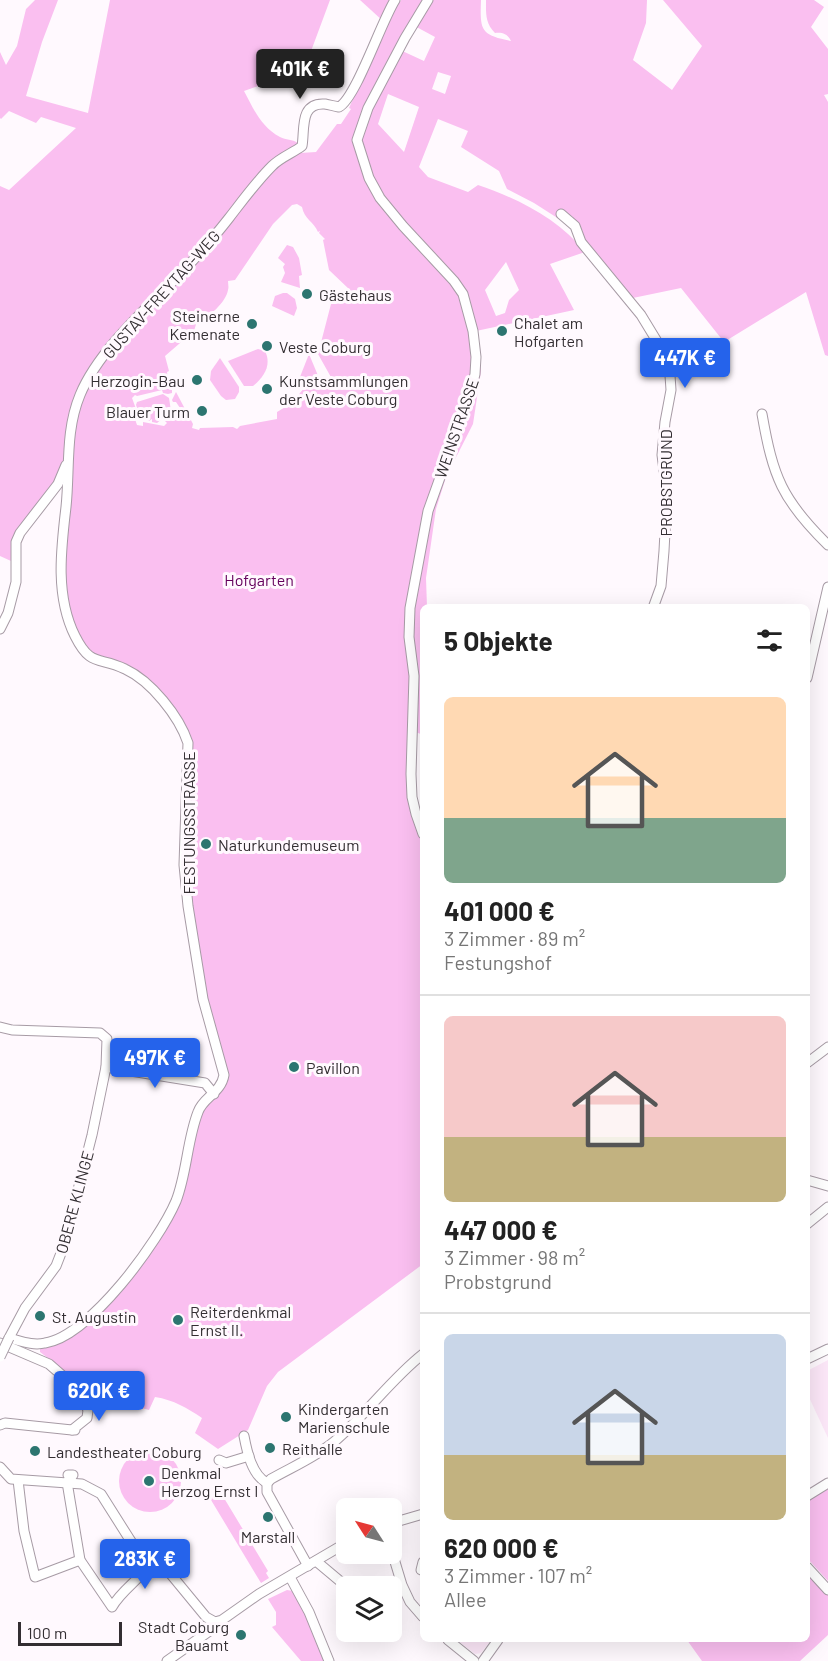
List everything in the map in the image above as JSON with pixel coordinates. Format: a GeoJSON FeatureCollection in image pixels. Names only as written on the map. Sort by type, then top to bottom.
{"type":"FeatureCollection","features":[{"type":"Feature","properties":{"kind":"street","name":"GUSTAV-FREYTAG-WEG"},"geometry":{"type":"LineString","coordinates":[[66,504],[73,418],[79,397],[100,361],[213,237],[258,180],[274,164],[303,143],[302,124],[310,109],[324,104],[339,107],[348,100],[383,21],[395,0]]}},
{"type":"Feature","properties":{"kind":"street","name":"WEINSTRASSE"},"geometry":{"type":"LineString","coordinates":[[420,825],[412,797],[414,676],[409,637],[410,608],[428,511],[471,391],[476,357],[471,320],[463,294],[380,198],[369,178],[357,140],[368,108],[428,0]]}},
{"type":"Feature","properties":{"kind":"street","name":"PROBSTGRUND"},"geometry":{"type":"LineString","coordinates":[[561,214],[575,226],[580,242],[640,315],[669,361],[672,390],[665,422],[662,455],[667,492],[662,586],[655,604]]}},
{"type":"Feature","properties":{"kind":"street"},"geometry":{"type":"LineString","coordinates":[[762,414],[774,472],[780,485],[794,509],[828,545]]}},
{"type":"Feature","properties":{"kind":"street","name":"GUSTAV-FREYTAG-WEG"},"geometry":{"type":"LineString","coordinates":[[0,629],[8,613],[16,582],[16,542],[20,533],[58,484],[68,463]]}},
{"type":"Feature","properties":{"kind":"street"},"geometry":{"type":"LineString","coordinates":[[49,497],[58,497],[66,504]]}},
{"type":"Feature","properties":{"kind":"street","name":"FESTUNGSSTRASSE"},"geometry":{"type":"LineString","coordinates":[[5,1341],[48,1343],[79,1327],[110,1299],[171,1212],[179,1192],[198,1110],[214,1094],[222,1083],[224,1075],[203,999],[185,873],[188,743],[183,728],[175,716],[144,683],[122,668],[93,660],[74,635],[66,608],[61,562],[66,504]]}},
{"type":"Feature","properties":{"kind":"street"},"geometry":{"type":"LineString","coordinates":[[810,665],[828,587]]}},
{"type":"Feature","properties":{"kind":"street","name":"OBERE KLINGE"},"geometry":{"type":"LineString","coordinates":[[0,1027],[12,1030],[100,1033],[107,1039],[106,1067],[79,1192],[63,1248],[50,1276],[25,1308],[5,1341],[0,1357]]}},
{"type":"Feature","properties":{"kind":"street"},"geometry":{"type":"LineString","coordinates":[[810,1061],[828,1047]]}},
{"type":"Feature","properties":{"kind":"street"},"geometry":{"type":"LineString","coordinates":[[106,1067],[205,1083],[214,1094]]}},
{"type":"Feature","properties":{"kind":"street"},"geometry":{"type":"LineString","coordinates":[[810,1181],[828,1186]]}},
{"type":"Feature","properties":{"kind":"street"},"geometry":{"type":"LineString","coordinates":[[810,1222],[828,1207]]}},
{"type":"Feature","properties":{"kind":"street"},"geometry":{"type":"LineString","coordinates":[[0,1425],[5,1423],[74,1430],[87,1418],[88,1410],[85,1404],[88,1398],[50,1364],[5,1341]]}},
{"type":"Feature","properties":{"kind":"street"},"geometry":{"type":"LineString","coordinates":[[810,1358],[828,1349]]}},
{"type":"Feature","properties":{"kind":"street"},"geometry":{"type":"LineString","coordinates":[[336,1580],[312,1564],[267,1492],[267,1484],[271,1479],[317,1454],[335,1441],[420,1357]]}},
{"type":"Feature","properties":{"kind":"street"},"geometry":{"type":"LineString","coordinates":[[244,1436],[249,1456],[259,1478],[267,1484]]}},
{"type":"Feature","properties":{"kind":"street"},"geometry":{"type":"LineString","coordinates":[[219,1460],[231,1466],[249,1456]]}},
{"type":"Feature","properties":{"kind":"street"},"geometry":{"type":"LineString","coordinates":[[0,1467],[7,1477],[18,1480],[69,1477],[101,1494],[132,1543],[164,1566],[206,1617],[215,1622]]}},
{"type":"Feature","properties":{"kind":"street"},"geometry":{"type":"LineString","coordinates":[[69,1477],[80,1560],[112,1607],[145,1571],[153,1558]]}},
{"type":"Feature","properties":{"kind":"street"},"geometry":{"type":"LineString","coordinates":[[18,1480],[24,1531],[35,1576],[80,1560]]}},
{"type":"Feature","properties":{"kind":"street"},"geometry":{"type":"LineString","coordinates":[[810,1494],[828,1483]]}},
{"type":"Feature","properties":{"kind":"street"},"geometry":{"type":"LineString","coordinates":[[402,1520],[420,1515]]}},
{"type":"Feature","properties":{"kind":"street"},"geometry":{"type":"LineString","coordinates":[[167,1661],[179,1658],[208,1632],[215,1622],[222,1620],[260,1594],[336,1549]]}},
{"type":"Feature","properties":{"kind":"street"},"geometry":{"type":"LineString","coordinates":[[396,1564],[410,1602],[420,1614]]}},
{"type":"Feature","properties":{"kind":"street"},"geometry":{"type":"LineString","coordinates":[[810,1570],[828,1590]]}},
{"type":"Feature","properties":{"kind":"street"},"geometry":{"type":"LineString","coordinates":[[290,1577],[309,1612],[329,1661]]}},
{"type":"Feature","properties":{"kind":"street"},"geometry":{"type":"LineString","coordinates":[[450,1642],[474,1661]]}},
{"type":"Feature","properties":{"kind":"street"},"geometry":{"type":"LineString","coordinates":[[483,1661],[497,1642]]}},
{"type":"Feature","properties":{"kind":"shaded area"},"geometry":{"type":"Polygon","coordinates":[[[828,1360],[828,1438],[810,1399],[810,1369],[828,1360]]]}},
{"type":"Feature","properties":{"kind":"shaded area"},"geometry":{"type":"Polygon","coordinates":[[[460,1642],[489,1642],[481,1653],[475,1654],[460,1642]]]}},
{"type":"Feature","properties":{"kind":"green space"},"geometry":{"type":"Polygon","coordinates":[[[35,0],[58,0],[42,42],[26,96],[88,113],[110,0],[330,0],[304,70],[244,91],[258,117],[273,133],[298,143],[228,216],[84,380],[64,469],[14,537],[11,561],[0,556],[0,186],[9,190],[76,128],[41,117],[36,123],[9,111],[0,118],[0,52],[6,65],[17,46],[26,9],[35,0]]]}},
{"type":"Feature","properties":{"kind":"green space"},"geometry":{"type":"Polygon","coordinates":[[[360,0],[395,0],[383,21],[360,0]]]}},
{"type":"Feature","properties":{"kind":"green space","name":"Hofgarten"},"geometry":{"type":"Polygon","coordinates":[[[401,0],[481,0],[484,30],[493,36],[511,41],[505,34],[495,33],[489,25],[486,0],[647,0],[646,23],[633,60],[672,90],[702,46],[663,0],[814,0],[824,7],[811,27],[828,49],[828,94],[824,95],[828,102],[828,356],[825,355],[806,292],[724,342],[681,288],[628,299],[582,242],[583,231],[579,229],[572,216],[561,214],[559,219],[507,189],[499,171],[461,147],[468,131],[438,119],[419,167],[428,177],[468,192],[478,185],[508,196],[563,229],[585,252],[550,264],[574,310],[476,331],[481,371],[473,424],[446,477],[436,509],[426,578],[427,604],[420,604],[420,734],[411,730],[409,773],[420,824],[420,1266],[278,1372],[267,1386],[248,1430],[218,1449],[195,1433],[202,1418],[186,1408],[155,1397],[149,1410],[99,1397],[40,1352],[40,1346],[73,1335],[97,1317],[112,1301],[176,1208],[200,1114],[225,1082],[207,999],[188,880],[192,756],[190,735],[174,711],[136,671],[104,661],[83,647],[67,605],[63,556],[73,442],[85,390],[105,360],[201,257],[259,184],[277,166],[300,153],[316,152],[337,124],[341,124],[351,109],[349,108],[388,21],[401,0]],[[411,24],[398,49],[424,61],[435,37],[411,24]],[[438,72],[432,89],[445,94],[451,76],[438,72]],[[388,94],[378,124],[404,152],[419,107],[388,94]],[[297,204],[292,205],[273,224],[235,280],[228,281],[227,295],[216,309],[207,317],[197,321],[194,331],[165,356],[172,393],[163,393],[162,390],[135,395],[132,398],[139,417],[135,419],[137,425],[143,426],[143,422],[164,426],[167,423],[165,421],[180,408],[172,400],[176,392],[193,424],[192,428],[199,430],[200,428],[233,427],[237,429],[240,426],[277,419],[277,412],[297,400],[296,398],[304,388],[332,379],[318,354],[331,304],[350,290],[329,270],[323,240],[325,239],[319,233],[320,231],[318,232],[307,218],[302,207],[297,204]],[[506,262],[485,290],[496,316],[505,313],[509,300],[519,290],[506,262]]]}},
{"type":"Feature","properties":{"kind":"green space"},"geometry":{"type":"Polygon","coordinates":[[[287,245],[293,247],[299,258],[302,275],[299,276],[300,288],[281,282],[285,273],[283,267],[285,264],[278,258],[287,245]]]}},
{"type":"Feature","properties":{"kind":"green space"},"geometry":{"type":"Polygon","coordinates":[[[283,293],[295,299],[297,308],[294,316],[272,306],[275,296],[283,293]]]}},
{"type":"Feature","properties":{"kind":"green space"},"geometry":{"type":"Polygon","coordinates":[[[258,349],[265,351],[267,356],[266,370],[253,386],[244,386],[228,361],[258,349]]]}},
{"type":"Feature","properties":{"kind":"green space"},"geometry":{"type":"Polygon","coordinates":[[[309,354],[319,378],[302,385],[298,382],[309,354]]]}},
{"type":"Feature","properties":{"kind":"green space"},"geometry":{"type":"Polygon","coordinates":[[[220,358],[239,387],[235,399],[226,400],[210,380],[211,371],[220,358]]]}},
{"type":"Feature","properties":{"kind":"green space"},"geometry":{"type":"Polygon","coordinates":[[[163,394],[169,398],[171,411],[157,423],[140,415],[137,402],[163,394]]]}},
{"type":"Feature","properties":{"kind":"green space"},"geometry":{"type":"Polygon","coordinates":[[[144,1450],[156,1450],[172,1459],[179,1469],[181,1481],[179,1493],[172,1503],[156,1512],[144,1512],[133,1507],[124,1498],[119,1487],[119,1475],[124,1464],[133,1455],[144,1450]]]}},
{"type":"Feature","properties":{"kind":"green space"},"geometry":{"type":"Polygon","coordinates":[[[828,1487],[828,1581],[810,1561],[810,1497],[828,1487]]]}},
{"type":"Feature","properties":{"kind":"green space"},"geometry":{"type":"Polygon","coordinates":[[[213,1492],[221,1493],[268,1571],[266,1573],[269,1578],[261,1583],[211,1500],[213,1492]]]}},
{"type":"Feature","properties":{"kind":"green space"},"geometry":{"type":"Polygon","coordinates":[[[810,1573],[828,1594],[828,1635],[800,1661],[702,1661],[688,1642],[810,1642],[810,1573]]]}},
{"type":"Feature","properties":{"kind":"green space"},"geometry":{"type":"Polygon","coordinates":[[[287,1590],[293,1591],[308,1620],[324,1661],[301,1661],[272,1627],[276,1625],[276,1612],[268,1599],[287,1590]]]}},
{"type":"Feature","properties":{"kind":"place","name":"Gästehaus"},"geometry":{"type":"Point","coordinates":[307,294]}},
{"type":"Feature","properties":{"kind":"place","name":"Steinerne Kemenate"},"geometry":{"type":"Point","coordinates":[252,324]}},
{"type":"Feature","properties":{"kind":"place","name":"Chalet am Hofgarten"},"geometry":{"type":"Point","coordinates":[502,331]}},
{"type":"Feature","properties":{"kind":"place","name":"Veste Coburg"},"geometry":{"type":"Point","coordinates":[267,346]}},
{"type":"Feature","properties":{"kind":"place","name":"Herzogin-Bau"},"geometry":{"type":"Point","coordinates":[197,380]}},
{"type":"Feature","properties":{"kind":"place","name":"Kunstsammlungen der Veste Coburg"},"geometry":{"type":"Point","coordinates":[267,389]}},
{"type":"Feature","properties":{"kind":"place","name":"Blauer Turm"},"geometry":{"type":"Point","coordinates":[202,411]}},
{"type":"Feature","properties":{"kind":"place","name":"Naturkundemuseum"},"geometry":{"type":"Point","coordinates":[206,844]}},
{"type":"Feature","properties":{"kind":"place","name":"Pavillon"},"geometry":{"type":"Point","coordinates":[294,1067]}},
{"type":"Feature","properties":{"kind":"place","name":"St. Augustin"},"geometry":{"type":"Point","coordinates":[40,1316]}},
{"type":"Feature","properties":{"kind":"place","name":"Reiterdenkmal Ernst II."},"geometry":{"type":"Point","coordinates":[178,1320]}},
{"type":"Feature","properties":{"kind":"place","name":"Kindergarten Marienschule"},"geometry":{"type":"Point","coordinates":[286,1417]}},
{"type":"Feature","properties":{"kind":"place","name":"Reithalle"},"geometry":{"type":"Point","coordinates":[270,1448]}},
{"type":"Feature","properties":{"kind":"place","name":"Landestheater Coburg"},"geometry":{"type":"Point","coordinates":[35,1451]}},
{"type":"Feature","properties":{"kind":"place","name":"Denkmal Herzog Ernst I"},"geometry":{"type":"Point","coordinates":[149,1481]}},
{"type":"Feature","properties":{"kind":"place","name":"Marstall"},"geometry":{"type":"Point","coordinates":[268,1517]}},
{"type":"Feature","properties":{"kind":"place","name":"Stadt Coburg Bauamt"},"geometry":{"type":"Point","coordinates":[241,1635]}}]}
